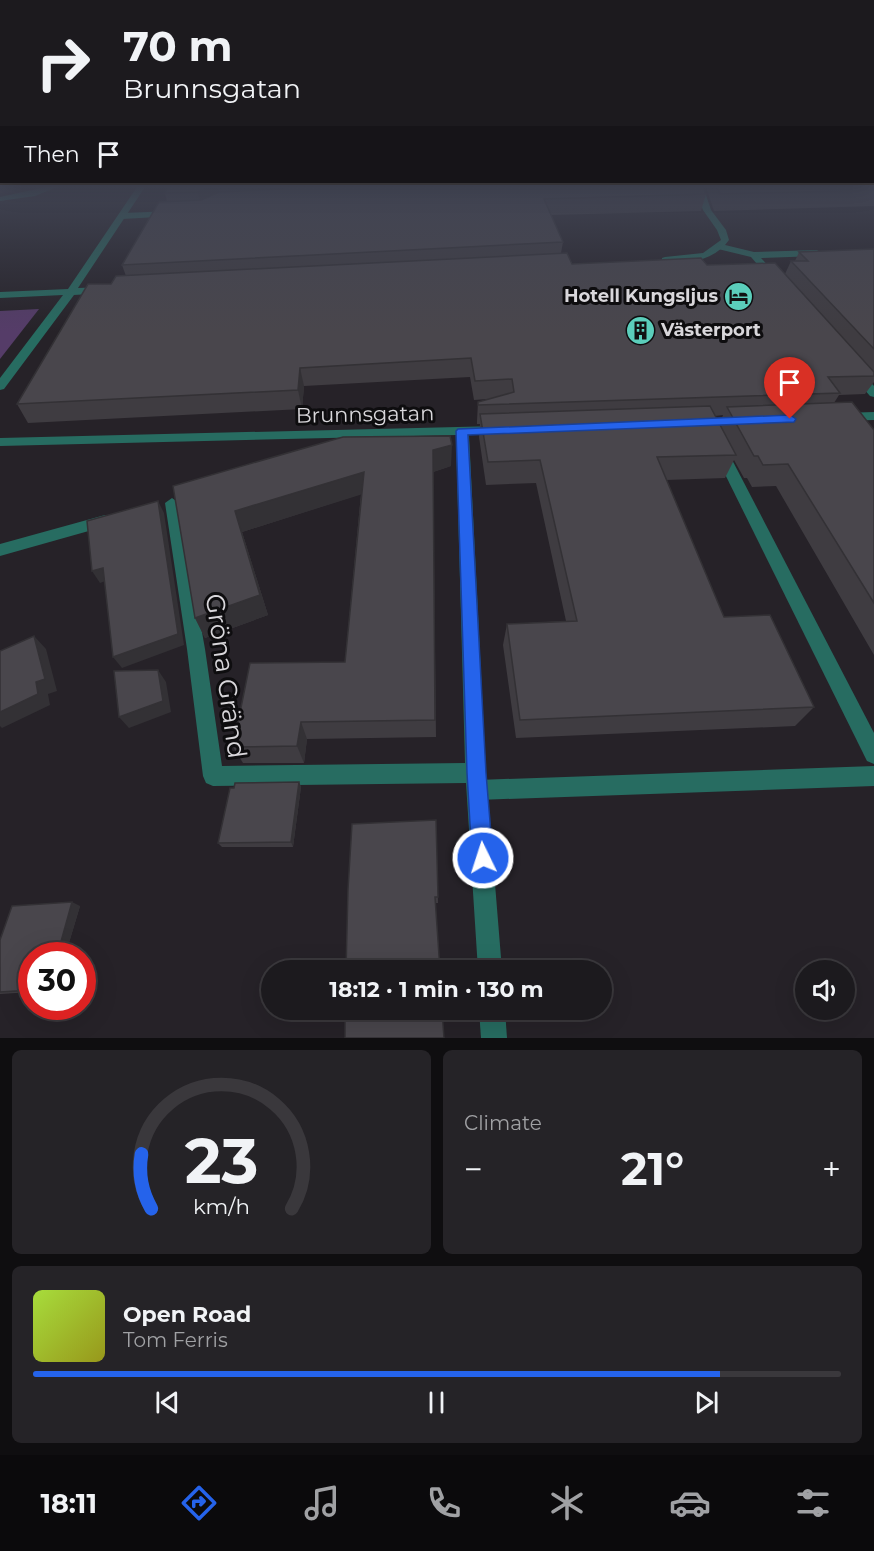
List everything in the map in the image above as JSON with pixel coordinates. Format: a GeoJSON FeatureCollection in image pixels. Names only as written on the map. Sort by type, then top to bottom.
{"type":"FeatureCollection","features":[{"type":"Feature","properties":{"kind":"street"},"geometry":{"type":"LineString","coordinates":[[0,386],[71,291],[109,235]]}},
{"type":"Feature","properties":{"kind":"street"},"geometry":{"type":"LineString","coordinates":[[654,261],[699,257],[713,253],[721,247],[725,240],[724,235]]}},
{"type":"Feature","properties":{"kind":"street"},"geometry":{"type":"LineString","coordinates":[[721,247],[754,255],[827,253]]}},
{"type":"Feature","properties":{"kind":"street"},"geometry":{"type":"LineString","coordinates":[[754,255],[781,286]]}},
{"type":"Feature","properties":{"kind":"street"},"geometry":{"type":"LineString","coordinates":[[0,295],[118,289]]}},
{"type":"Feature","properties":{"kind":"street"},"geometry":{"type":"LineString","coordinates":[[851,367],[874,393]]}},
{"type":"Feature","properties":{"kind":"street"},"geometry":{"type":"LineString","coordinates":[[829,417],[874,416]]}},
{"type":"Feature","properties":{"kind":"street","name":"Brunnsgatan"},"geometry":{"type":"LineString","coordinates":[[0,442],[508,430]]}},
{"type":"Feature","properties":{"kind":"street"},"geometry":{"type":"LineString","coordinates":[[462,431],[477,782],[489,960]]}},
{"type":"Feature","properties":{"kind":"street"},"geometry":{"type":"LineString","coordinates":[[711,432],[874,754]]}},
{"type":"Feature","properties":{"kind":"street"},"geometry":{"type":"LineString","coordinates":[[306,450],[337,434]]}},
{"type":"Feature","properties":{"kind":"street","name":"Gröna Gränd"},"geometry":{"type":"LineString","coordinates":[[172,503],[196,649],[213,776],[477,782]]}},
{"type":"Feature","properties":{"kind":"street"},"geometry":{"type":"LineString","coordinates":[[0,550],[115,519]]}},
{"type":"Feature","properties":{"kind":"street"},"geometry":{"type":"LineString","coordinates":[[477,782],[874,776]]}},
{"type":"Feature","properties":{"kind":"street"},"geometry":{"type":"LineString","coordinates":[[493,1020],[494,1038]]}},
{"type":"Feature","properties":{"kind":"shaded area"},"geometry":{"type":"Polygon","coordinates":[[[39,309],[0,359],[0,311],[39,309]]]}},
{"type":"Feature","properties":{"kind":"building"},"geometry":{"type":"Polygon","coordinates":[[[139,235],[560,235],[563,242],[122,265],[139,235]]]}},
{"type":"Feature","properties":{"kind":"building"},"geometry":{"type":"Polygon","coordinates":[[[874,249],[874,349],[791,261],[808,261],[799,252],[874,249]]]}},
{"type":"Feature","properties":{"kind":"building"},"geometry":{"type":"Polygon","coordinates":[[[567,253],[572,264],[701,258],[707,265],[775,263],[874,372],[874,376],[828,377],[840,393],[478,405],[478,402],[514,392],[512,379],[475,381],[471,358],[300,368],[298,390],[17,404],[88,284],[111,284],[116,276],[567,253]]]}},
{"type":"Feature","properties":{"kind":"building"},"geometry":{"type":"Polygon","coordinates":[[[852,402],[874,430],[874,603],[788,464],[763,465],[758,456],[754,456],[727,407],[852,402]]]}},
{"type":"Feature","properties":{"kind":"building"},"geometry":{"type":"Polygon","coordinates":[[[710,406],[736,455],[657,457],[724,617],[770,615],[814,707],[520,720],[507,624],[577,621],[540,460],[488,462],[480,414],[710,406]]]}},
{"type":"Feature","properties":{"kind":"building"},"geometry":{"type":"Polygon","coordinates":[[[450,436],[452,445],[433,450],[435,720],[301,722],[297,746],[233,747],[250,663],[345,662],[364,472],[235,511],[260,595],[195,618],[173,486],[343,437],[450,436]]]}},
{"type":"Feature","properties":{"kind":"building"},"geometry":{"type":"Polygon","coordinates":[[[158,501],[178,634],[113,657],[103,568],[92,571],[87,521],[158,501]]]}},
{"type":"Feature","properties":{"kind":"building"},"geometry":{"type":"Polygon","coordinates":[[[34,636],[45,679],[36,682],[38,694],[0,712],[0,651],[34,636]]]}},
{"type":"Feature","properties":{"kind":"building"},"geometry":{"type":"Polygon","coordinates":[[[158,670],[163,701],[119,717],[114,671],[158,670]]]}},
{"type":"Feature","properties":{"kind":"building"},"geometry":{"type":"Polygon","coordinates":[[[299,782],[291,842],[218,843],[230,788],[234,788],[235,783],[299,782]]]}},
{"type":"Feature","properties":{"kind":"building"},"geometry":{"type":"Polygon","coordinates":[[[436,820],[438,897],[435,897],[439,960],[346,960],[352,824],[436,820]]]}},
{"type":"Feature","properties":{"kind":"building"},"geometry":{"type":"Polygon","coordinates":[[[72,902],[61,942],[18,942],[18,991],[0,992],[0,940],[12,906],[72,902]]]}},
{"type":"Feature","properties":{"kind":"building"},"geometry":{"type":"Polygon","coordinates":[[[345,1020],[443,1020],[444,1038],[345,1038],[345,1020]]]}},
{"type":"Feature","properties":{"kind":"place","name":"Hotell Kungsljus"},"geometry":{"type":"Point","coordinates":[739,296]}},
{"type":"Feature","properties":{"kind":"place","name":"Västerport"},"geometry":{"type":"Point","coordinates":[640,330]}},
{"type":"Feature","properties":{"kind":"route"},"geometry":{"type":"LineString","coordinates":[[483,858],[476,773],[462,431],[790,419]]}}]}
